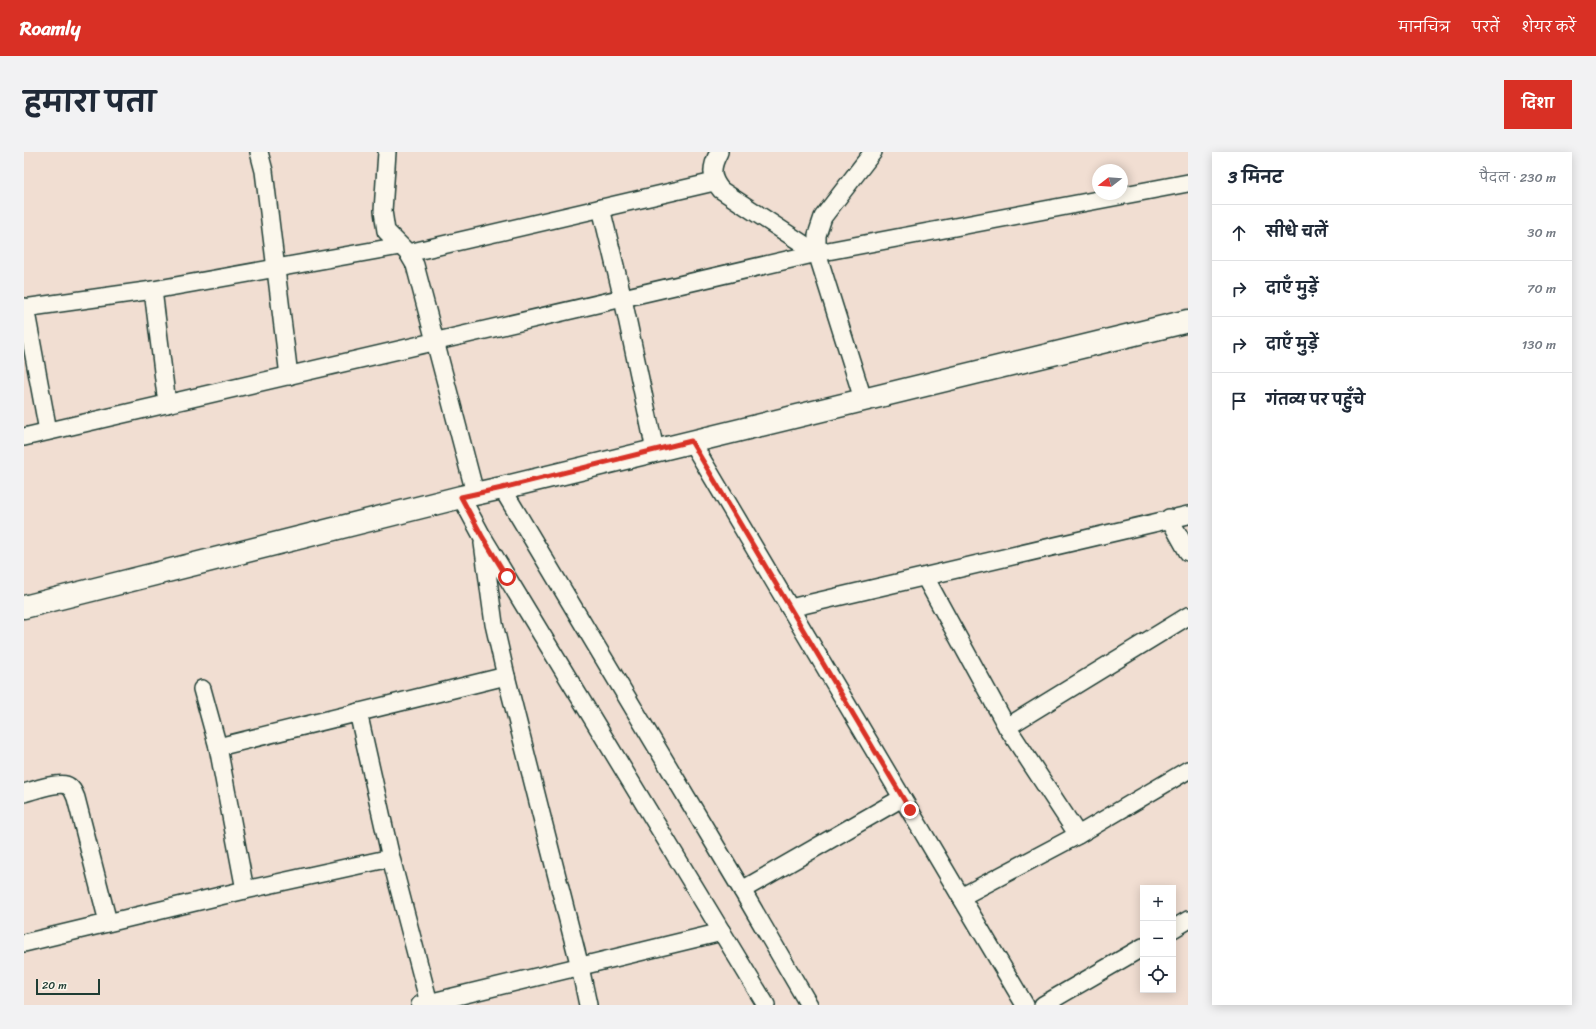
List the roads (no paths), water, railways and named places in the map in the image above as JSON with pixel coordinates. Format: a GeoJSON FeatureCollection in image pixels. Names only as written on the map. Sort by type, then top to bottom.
{"type":"FeatureCollection","features":[{"type":"Feature","properties":{"kind":"street"},"geometry":{"type":"LineString","coordinates":[[259,152],[264,171],[289,376]]}},
{"type":"Feature","properties":{"kind":"street"},"geometry":{"type":"LineString","coordinates":[[387,152],[383,211],[386,230],[404,249],[415,265],[435,342],[468,495],[482,536],[494,624],[506,676],[580,967],[588,1005]]}},
{"type":"Feature","properties":{"kind":"street"},"geometry":{"type":"LineString","coordinates":[[720,152],[712,171],[714,182],[721,190],[817,253]]}},
{"type":"Feature","properties":{"kind":"street"},"geometry":{"type":"LineString","coordinates":[[863,399],[817,253],[816,235],[823,217],[872,152]]}},
{"type":"Feature","properties":{"kind":"street"},"geometry":{"type":"LineString","coordinates":[[48,431],[24,308],[153,290],[276,268],[404,249],[601,208],[714,182]]}},
{"type":"Feature","properties":{"kind":"street"},"geometry":{"type":"LineString","coordinates":[[24,437],[817,253],[1188,183]]}},
{"type":"Feature","properties":{"kind":"street"},"geometry":{"type":"LineString","coordinates":[[601,208],[623,299],[656,450]]}},
{"type":"Feature","properties":{"kind":"street"},"geometry":{"type":"LineString","coordinates":[[153,290],[167,404]]}},
{"type":"Feature","properties":{"kind":"street"},"geometry":{"type":"LineString","coordinates":[[24,607],[468,495],[1188,321]]}},
{"type":"Feature","properties":{"kind":"street"},"geometry":{"type":"LineString","coordinates":[[691,441],[1025,1005]]}},
{"type":"Feature","properties":{"kind":"street"},"geometry":{"type":"LineString","coordinates":[[502,488],[809,1005]]}},
{"type":"Feature","properties":{"kind":"street"},"geometry":{"type":"LineString","coordinates":[[790,608],[1169,518],[1188,515]]}},
{"type":"Feature","properties":{"kind":"street"},"geometry":{"type":"LineString","coordinates":[[1169,518],[1188,552]]}},
{"type":"Feature","properties":{"kind":"street"},"geometry":{"type":"LineString","coordinates":[[482,536],[766,1005]]}},
{"type":"Feature","properties":{"kind":"street"},"geometry":{"type":"LineString","coordinates":[[925,577],[1007,727],[1078,835]]}},
{"type":"Feature","properties":{"kind":"street"},"geometry":{"type":"LineString","coordinates":[[1007,727],[1188,616]]}},
{"type":"Feature","properties":{"kind":"street"},"geometry":{"type":"LineString","coordinates":[[218,747],[506,676]]}},
{"type":"Feature","properties":{"kind":"street"},"geometry":{"type":"LineString","coordinates":[[202,689],[218,747],[245,890]]}},
{"type":"Feature","properties":{"kind":"street"},"geometry":{"type":"LineString","coordinates":[[358,712],[424,1004],[722,932]]}},
{"type":"Feature","properties":{"kind":"street"},"geometry":{"type":"LineString","coordinates":[[961,897],[1078,835],[1188,770]]}},
{"type":"Feature","properties":{"kind":"street"},"geometry":{"type":"LineString","coordinates":[[24,792],[57,785],[66,785],[72,789],[76,798],[108,922]]}},
{"type":"Feature","properties":{"kind":"street"},"geometry":{"type":"LineString","coordinates":[[742,890],[902,798]]}},
{"type":"Feature","properties":{"kind":"street"},"geometry":{"type":"LineString","coordinates":[[24,943],[245,890],[391,858]]}},
{"type":"Feature","properties":{"kind":"street"},"geometry":{"type":"LineString","coordinates":[[1176,927],[1188,920]]}},
{"type":"Feature","properties":{"kind":"street"},"geometry":{"type":"LineString","coordinates":[[1044,1005],[1140,949]]}}]}
